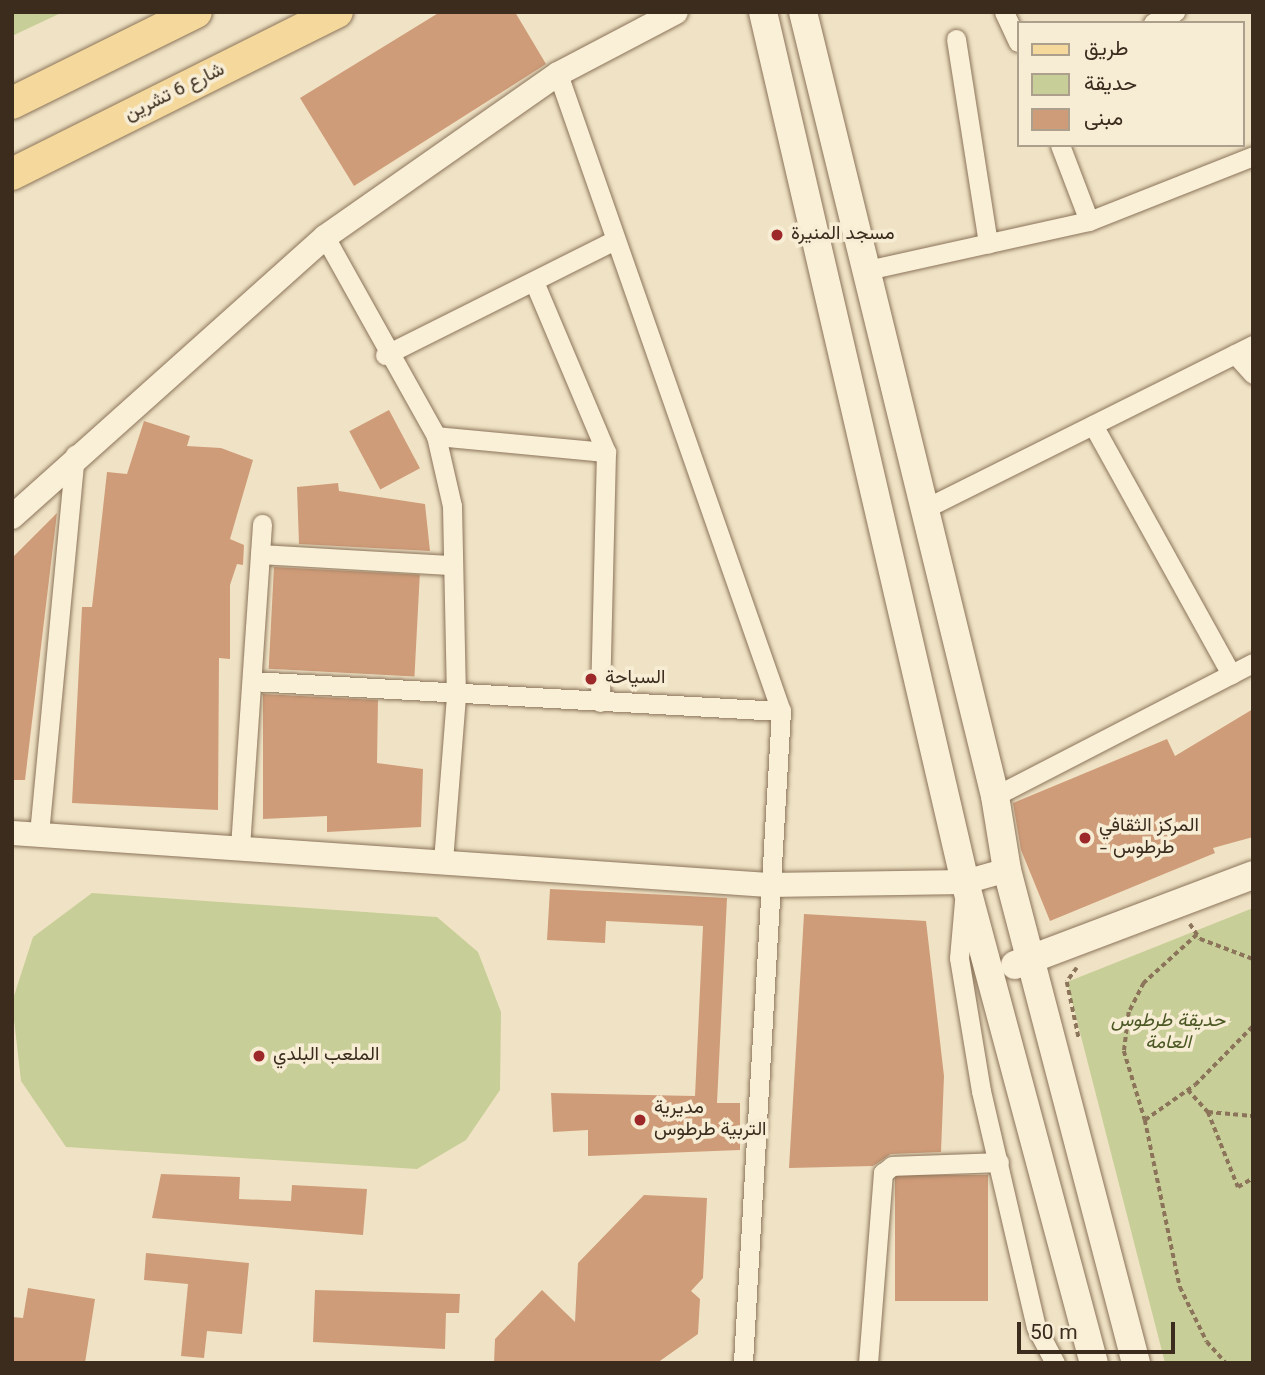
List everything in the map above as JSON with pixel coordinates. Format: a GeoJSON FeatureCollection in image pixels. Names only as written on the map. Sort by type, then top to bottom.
{"type":"FeatureCollection","features":[{"type":"Feature","properties":{"kind":"main road"},"geometry":{"type":"LineString","coordinates":[[12,103],[196,12]]}},
{"type":"Feature","properties":{"kind":"main road","name":"شارع 6 تشرين"},"geometry":{"type":"LineString","coordinates":[[12,174],[337,12]]}},
{"type":"Feature","properties":{"kind":"main road"},"geometry":{"type":"LineString","coordinates":[[763,12],[965,882],[992,972],[1094,1363]]}},
{"type":"Feature","properties":{"kind":"main road"},"geometry":{"type":"LineString","coordinates":[[803,12],[863,271],[995,796],[1007,870],[1136,1363]]}},
{"type":"Feature","properties":{"kind":"main road"},"geometry":{"type":"LineString","coordinates":[[992,972],[1253,875]]}},
{"type":"Feature","properties":{"kind":"street"},"geometry":{"type":"LineString","coordinates":[[12,517],[75,455],[325,237],[558,74],[676,12]]}},
{"type":"Feature","properties":{"kind":"street"},"geometry":{"type":"LineString","coordinates":[[1004,12],[1016,38]]}},
{"type":"Feature","properties":{"kind":"street"},"geometry":{"type":"LineString","coordinates":[[1157,21],[1175,12]]}},
{"type":"Feature","properties":{"kind":"street"},"geometry":{"type":"LineString","coordinates":[[956,39],[988,244]]}},
{"type":"Feature","properties":{"kind":"street"},"geometry":{"type":"LineString","coordinates":[[558,74],[781,711],[768,885],[744,1363]]}},
{"type":"Feature","properties":{"kind":"street"},"geometry":{"type":"LineString","coordinates":[[1061,147],[1089,222]]}},
{"type":"Feature","properties":{"kind":"street"},"geometry":{"type":"LineString","coordinates":[[863,271],[1089,222],[1253,156]]}},
{"type":"Feature","properties":{"kind":"street"},"geometry":{"type":"LineString","coordinates":[[325,237],[385,355],[436,436],[452,506],[456,696],[443,862]]}},
{"type":"Feature","properties":{"kind":"street"},"geometry":{"type":"LineString","coordinates":[[385,355],[534,284],[615,240]]}},
{"type":"Feature","properties":{"kind":"street"},"geometry":{"type":"LineString","coordinates":[[534,284],[606,452],[600,702]]}},
{"type":"Feature","properties":{"kind":"street"},"geometry":{"type":"LineString","coordinates":[[923,509],[1253,345]]}},
{"type":"Feature","properties":{"kind":"street"},"geometry":{"type":"LineString","coordinates":[[1235,354],[1253,374]]}},
{"type":"Feature","properties":{"kind":"street"},"geometry":{"type":"LineString","coordinates":[[1093,425],[1231,674]]}},
{"type":"Feature","properties":{"kind":"street"},"geometry":{"type":"LineString","coordinates":[[436,436],[606,452]]}},
{"type":"Feature","properties":{"kind":"street"},"geometry":{"type":"LineString","coordinates":[[39,834],[75,455]]}},
{"type":"Feature","properties":{"kind":"street"},"geometry":{"type":"LineString","coordinates":[[240,847],[262,524]]}},
{"type":"Feature","properties":{"kind":"street"},"geometry":{"type":"LineString","coordinates":[[260,554],[453,565]]}},
{"type":"Feature","properties":{"kind":"street"},"geometry":{"type":"LineString","coordinates":[[995,796],[1253,663]]}},
{"type":"Feature","properties":{"kind":"street"},"geometry":{"type":"LineString","coordinates":[[251,681],[456,696],[781,711]]}},
{"type":"Feature","properties":{"kind":"street"},"geometry":{"type":"LineString","coordinates":[[12,832],[768,885],[965,882],[1007,870]]}},
{"type":"Feature","properties":{"kind":"street"},"geometry":{"type":"LineString","coordinates":[[965,882],[959,958],[999,1162],[1036,1327],[1055,1363]]}},
{"type":"Feature","properties":{"kind":"street"},"geometry":{"type":"LineString","coordinates":[[868,1363],[883,1173],[892,1166],[999,1162]]}},
{"type":"Feature","properties":{"kind":"path"},"geometry":{"type":"LineString","coordinates":[[1196,913],[1185,917],[1197,934],[1253,959]]}},
{"type":"Feature","properties":{"kind":"path"},"geometry":{"type":"LineString","coordinates":[[1197,934],[1144,983],[1129,1012],[1124,1051],[1145,1121],[1180,1286],[1207,1342],[1226,1363]]}},
{"type":"Feature","properties":{"kind":"path"},"geometry":{"type":"LineString","coordinates":[[1080,1045],[1067,982],[1085,964]]}},
{"type":"Feature","properties":{"kind":"path"},"geometry":{"type":"LineString","coordinates":[[1145,1121],[1188,1090],[1253,1026]]}},
{"type":"Feature","properties":{"kind":"path"},"geometry":{"type":"LineString","coordinates":[[1188,1090],[1208,1112],[1238,1187],[1253,1178]]}},
{"type":"Feature","properties":{"kind":"path"},"geometry":{"type":"LineString","coordinates":[[1208,1112],[1253,1116]]}},
{"type":"Feature","properties":{"kind":"green space"},"geometry":{"type":"Polygon","coordinates":[[[12,12],[63,12],[12,36],[12,12]]]}},
{"type":"Feature","properties":{"kind":"green space","name":"الملعب البلدي"},"geometry":{"type":"Polygon","coordinates":[[[92,893],[437,917],[478,952],[501,1012],[500,1090],[466,1140],[417,1169],[66,1147],[21,1081],[12,1002],[33,937],[92,893]]]}},
{"type":"Feature","properties":{"kind":"green space","name":"حديقة طرطوس العامة"},"geometry":{"type":"Polygon","coordinates":[[[1253,908],[1253,1363],[1165,1363],[1067,982],[1253,908]]]}},
{"type":"Feature","properties":{"kind":"building"},"geometry":{"type":"Polygon","coordinates":[[[440,12],[515,12],[546,64],[354,186],[300,98],[440,12]]]}},
{"type":"Feature","properties":{"kind":"building"},"geometry":{"type":"Polygon","coordinates":[[[389,410],[420,468],[380,489],[349,431],[389,410]]]}},
{"type":"Feature","properties":{"kind":"building"},"geometry":{"type":"Polygon","coordinates":[[[144,421],[190,436],[187,446],[221,448],[253,460],[230,539],[244,545],[243,565],[237,564],[230,585],[230,659],[219,658],[218,810],[72,803],[82,607],[92,607],[107,472],[127,474],[144,421]]]}},
{"type":"Feature","properties":{"kind":"building"},"geometry":{"type":"Polygon","coordinates":[[[338,483],[339,491],[425,504],[430,551],[299,544],[297,487],[338,483]]]}},
{"type":"Feature","properties":{"kind":"building"},"geometry":{"type":"Polygon","coordinates":[[[57,513],[25,780],[12,780],[12,558],[57,513]]]}},
{"type":"Feature","properties":{"kind":"building"},"geometry":{"type":"Polygon","coordinates":[[[274,567],[420,575],[414,677],[269,669],[274,567]]]}},
{"type":"Feature","properties":{"kind":"building"},"geometry":{"type":"Polygon","coordinates":[[[263,694],[378,700],[377,763],[423,769],[421,827],[327,832],[327,816],[263,819],[263,694]]]}},
{"type":"Feature","properties":{"kind":"building","name":"المركز الثقافي - طرطوس"},"geometry":{"type":"Polygon","coordinates":[[[1253,709],[1253,837],[1213,848],[1215,853],[1050,921],[1021,850],[1013,803],[1167,739],[1175,756],[1253,709]]]}},
{"type":"Feature","properties":{"kind":"building"},"geometry":{"type":"Polygon","coordinates":[[[550,889],[727,898],[717,1103],[740,1103],[740,1150],[588,1156],[588,1130],[553,1132],[551,1093],[695,1096],[703,926],[606,921],[605,943],[547,940],[550,889]]]}},
{"type":"Feature","properties":{"kind":"building"},"geometry":{"type":"Polygon","coordinates":[[[804,914],[926,921],[944,1076],[941,1152],[891,1154],[873,1166],[789,1168],[804,914]]]}},
{"type":"Feature","properties":{"kind":"building"},"geometry":{"type":"Polygon","coordinates":[[[161,1174],[240,1177],[239,1199],[291,1201],[292,1185],[367,1189],[363,1235],[152,1218],[161,1174]]]}},
{"type":"Feature","properties":{"kind":"building"},"geometry":{"type":"Polygon","coordinates":[[[895,1175],[988,1175],[988,1301],[895,1301],[895,1175]]]}},
{"type":"Feature","properties":{"kind":"building"},"geometry":{"type":"Polygon","coordinates":[[[644,1195],[707,1198],[703,1278],[691,1291],[700,1299],[698,1334],[657,1363],[494,1363],[495,1339],[542,1290],[575,1322],[578,1263],[644,1195]]]}},
{"type":"Feature","properties":{"kind":"building"},"geometry":{"type":"Polygon","coordinates":[[[146,1253],[249,1263],[242,1334],[207,1331],[204,1358],[181,1356],[188,1284],[144,1280],[146,1253]]]}},
{"type":"Feature","properties":{"kind":"building"},"geometry":{"type":"Polygon","coordinates":[[[28,1288],[95,1299],[85,1363],[12,1363],[12,1317],[23,1318],[28,1288]]]}},
{"type":"Feature","properties":{"kind":"building"},"geometry":{"type":"Polygon","coordinates":[[[315,1290],[460,1294],[459,1313],[446,1313],[445,1349],[313,1342],[315,1290]]]}},
{"type":"Feature","properties":{"kind":"place","name":"مسجد المنيرة"},"geometry":{"type":"Point","coordinates":[777,235]}},
{"type":"Feature","properties":{"kind":"place","name":"السياحة"},"geometry":{"type":"Point","coordinates":[591,679]}},
{"type":"Feature","properties":{"kind":"place","name":"المركز الثقافي - طرطوس"},"geometry":{"type":"Point","coordinates":[1085,838]}},
{"type":"Feature","properties":{"kind":"place","name":"الملعب البلدي"},"geometry":{"type":"Point","coordinates":[259,1056]}},
{"type":"Feature","properties":{"kind":"place","name":"مديرية التربية طرطوس"},"geometry":{"type":"Point","coordinates":[640,1120]}}]}
